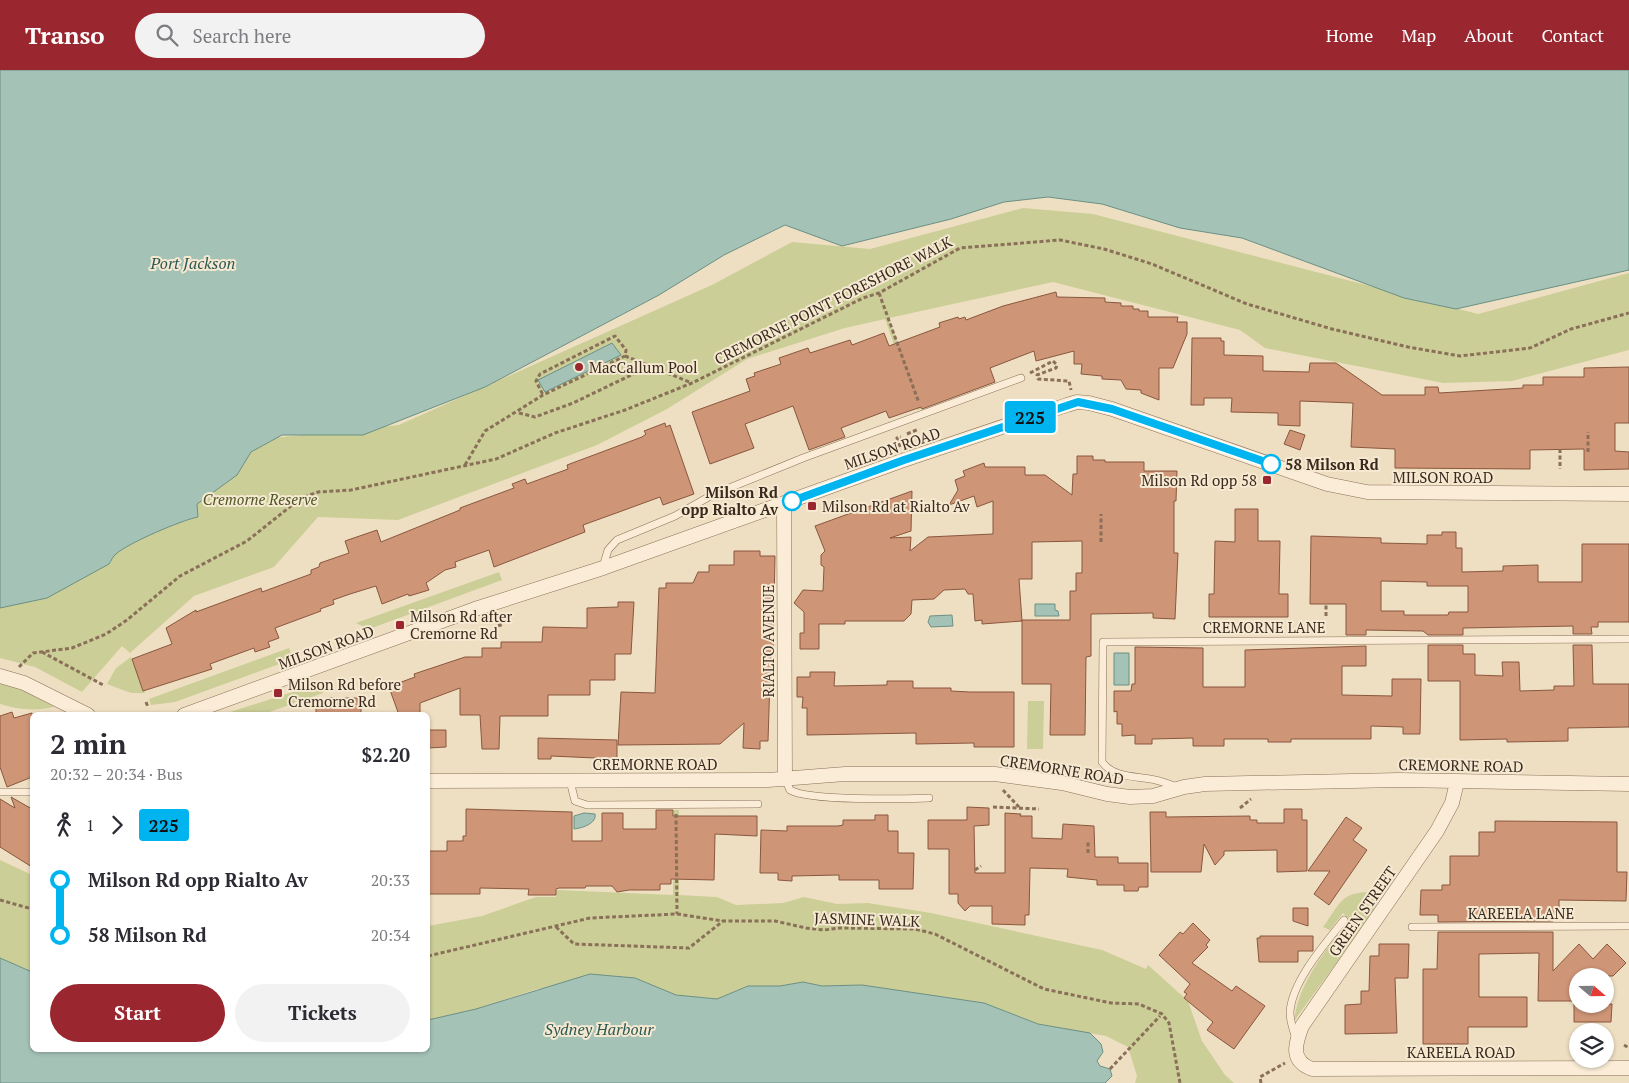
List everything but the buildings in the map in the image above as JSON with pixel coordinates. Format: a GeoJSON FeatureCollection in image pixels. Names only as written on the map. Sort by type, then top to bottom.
{"type":"FeatureCollection","features":[{"type":"Feature","properties":{"kind":"street","name":"MILSON ROAD"},"geometry":{"type":"LineString","coordinates":[[192,712],[475,609],[603,568],[904,460],[1072,404],[1089,403],[1105,406],[1327,484],[1367,492],[1629,494]]}},
{"type":"Feature","properties":{"kind":"street","name":"RIALTO AVENUE"},"geometry":{"type":"LineString","coordinates":[[784,504],[785,778]]}},
{"type":"Feature","properties":{"kind":"street"},"geometry":{"type":"LineString","coordinates":[[0,676],[14,679],[82,712]]}},
{"type":"Feature","properties":{"kind":"street","name":"CREMORNE ROAD"},"geometry":{"type":"LineString","coordinates":[[430,782],[785,778],[864,774],[996,774],[1062,783],[1107,794],[1130,797],[1153,796],[1179,788],[1205,784],[1399,780],[1629,784]]}},
{"type":"Feature","properties":{"kind":"street","name":"GREEN STREET"},"geometry":{"type":"LineString","coordinates":[[1296,1057],[1295,1048],[1302,1026],[1437,831],[1452,803],[1457,782]]}},
{"type":"Feature","properties":{"kind":"street","name":"KAREELA ROAD"},"geometry":{"type":"LineString","coordinates":[[1296,1057],[1301,1063],[1312,1069],[1629,1068]]}},
{"type":"Feature","properties":{"kind":"lane"},"geometry":{"type":"LineString","coordinates":[[603,568],[608,550],[616,540],[676,516],[712,495],[803,458],[923,416],[1020,378]]}},
{"type":"Feature","properties":{"kind":"lane","name":"CREMORNE LANE"},"geometry":{"type":"LineString","coordinates":[[1179,788],[1152,779],[1122,775],[1109,769],[1102,762],[1103,642],[1629,639]]}},
{"type":"Feature","properties":{"kind":"lane"},"geometry":{"type":"LineString","coordinates":[[785,778],[790,790],[801,794],[872,799],[929,798]]}},
{"type":"Feature","properties":{"kind":"lane"},"geometry":{"type":"LineString","coordinates":[[570,781],[574,801],[580,804],[758,804]]}},
{"type":"Feature","properties":{"kind":"lane"},"geometry":{"type":"LineString","coordinates":[[0,792],[30,792]]}},
{"type":"Feature","properties":{"kind":"lane"},"geometry":{"type":"LineString","coordinates":[[1297,1039],[1291,1024],[1290,1013],[1299,984],[1344,920]]}},
{"type":"Feature","properties":{"kind":"lane","name":"KAREELA LANE"},"geometry":{"type":"LineString","coordinates":[[1412,927],[1629,926]]}},
{"type":"Feature","properties":{"kind":"path","name":"CREMORNE POINT FORESHORE WALK"},"geometry":{"type":"LineString","coordinates":[[14,679],[21,664],[33,653],[72,648],[106,634],[127,620],[180,576],[247,541],[301,498],[318,492],[351,490],[496,459],[555,433],[625,410],[692,383],[863,298],[879,293],[960,248],[1060,240],[1084,244],[1144,262],[1246,304],[1332,329],[1408,347],[1460,356],[1530,348],[1571,329],[1629,313]]}},
{"type":"Feature","properties":{"kind":"path"},"geometry":{"type":"LineString","coordinates":[[879,293],[925,422],[917,431],[897,438],[901,449]]}},
{"type":"Feature","properties":{"kind":"path"},"geometry":{"type":"LineString","coordinates":[[543,395],[536,381],[540,374],[615,336],[626,350],[625,356]]}},
{"type":"Feature","properties":{"kind":"path"},"geometry":{"type":"LineString","coordinates":[[465,465],[485,431],[543,395],[625,356],[692,383]]}},
{"type":"Feature","properties":{"kind":"path"},"geometry":{"type":"LineString","coordinates":[[1020,378],[1054,362],[1057,365],[1056,368],[1037,375],[1038,379],[1069,381],[1072,404]]}},
{"type":"Feature","properties":{"kind":"path"},"geometry":{"type":"LineString","coordinates":[[518,412],[535,417],[572,403],[650,366]]}},
{"type":"Feature","properties":{"kind":"path"},"geometry":{"type":"LineString","coordinates":[[1588,432],[1588,452]]}},
{"type":"Feature","properties":{"kind":"path"},"geometry":{"type":"LineString","coordinates":[[1560,449],[1560,469]]}},
{"type":"Feature","properties":{"kind":"path"},"geometry":{"type":"LineString","coordinates":[[1101,514],[1101,542]]}},
{"type":"Feature","properties":{"kind":"path"},"geometry":{"type":"LineString","coordinates":[[1326,604],[1326,616]]}},
{"type":"Feature","properties":{"kind":"path"},"geometry":{"type":"LineString","coordinates":[[498,626],[504,624]]}},
{"type":"Feature","properties":{"kind":"path"},"geometry":{"type":"LineString","coordinates":[[41,652],[105,686]]}},
{"type":"Feature","properties":{"kind":"path"},"geometry":{"type":"LineString","coordinates":[[1004,791],[1016,801],[1019,808]]}},
{"type":"Feature","properties":{"kind":"path"},"geometry":{"type":"LineString","coordinates":[[676,804],[677,914]]}},
{"type":"Feature","properties":{"kind":"path"},"geometry":{"type":"LineString","coordinates":[[992,806],[1039,809]]}},
{"type":"Feature","properties":{"kind":"path"},"geometry":{"type":"LineString","coordinates":[[1088,840],[1088,853]]}},
{"type":"Feature","properties":{"kind":"path"},"geometry":{"type":"LineString","coordinates":[[975,870],[981,866]]}},
{"type":"Feature","properties":{"kind":"path"},"geometry":{"type":"LineString","coordinates":[[0,900],[30,908]]}},
{"type":"Feature","properties":{"kind":"path","name":"JASMINE WALK"},"geometry":{"type":"LineString","coordinates":[[430,956],[590,918],[677,914],[723,921],[775,921],[824,930],[840,928],[915,929],[935,934],[1044,989],[1110,1003],[1130,1003],[1146,1006],[1162,1014],[1169,1023],[1180,1083]]}},
{"type":"Feature","properties":{"kind":"path"},"geometry":{"type":"LineString","coordinates":[[555,926],[574,944],[689,948],[723,921]]}},
{"type":"Feature","properties":{"kind":"path"},"geometry":{"type":"LineString","coordinates":[[1110,1069],[1160,1016]]}},
{"type":"Feature","properties":{"kind":"path"},"geometry":{"type":"LineString","coordinates":[[1429,1045],[1430,1049],[1439,1054]]}},
{"type":"Feature","properties":{"kind":"path"},"geometry":{"type":"LineString","coordinates":[[1624,1045],[1629,1048]]}},
{"type":"Feature","properties":{"kind":"path"},"geometry":{"type":"LineString","coordinates":[[1261,1083],[1260,1077],[1296,1057]]}},
{"type":"Feature","properties":{"kind":"green space","name":"Cremorne Reserve"},"geometry":{"type":"Polygon","coordinates":[[[1023,208],[1093,214],[1478,314],[1629,273],[1629,350],[1512,381],[1443,383],[1265,348],[1240,330],[1053,282],[889,318],[921,409],[917,410],[885,319],[845,328],[747,359],[667,409],[597,445],[398,520],[318,517],[274,567],[194,596],[130,653],[122,646],[82,692],[35,667],[0,658],[0,606],[234,442],[399,425],[714,284],[792,242],[870,249],[1023,208]]]}},
{"type":"Feature","properties":{"kind":"green space"},"geometry":{"type":"Polygon","coordinates":[[[499,572],[502,580],[372,628],[368,629],[356,623],[499,572]]]}},
{"type":"Feature","properties":{"kind":"green space"},"geometry":{"type":"Polygon","coordinates":[[[289,648],[293,659],[175,702],[151,705],[149,699],[289,648]]]}},
{"type":"Feature","properties":{"kind":"green space"},"geometry":{"type":"Polygon","coordinates":[[[131,657],[145,693],[131,693],[107,684],[116,668],[131,657]]]}},
{"type":"Feature","properties":{"kind":"green space"},"geometry":{"type":"Polygon","coordinates":[[[0,683],[19,687],[54,707],[27,709],[13,708],[0,704],[0,683]]]}},
{"type":"Feature","properties":{"kind":"green space"},"geometry":{"type":"Polygon","coordinates":[[[321,683],[323,693],[269,712],[230,712],[321,683]]]}},
{"type":"Feature","properties":{"kind":"green space"},"geometry":{"type":"Polygon","coordinates":[[[1028,701],[1044,701],[1043,749],[1027,749],[1028,701]]]}},
{"type":"Feature","properties":{"kind":"green space"},"geometry":{"type":"Polygon","coordinates":[[[674,810],[679,810],[679,895],[717,897],[736,905],[783,903],[804,897],[837,904],[868,903],[931,913],[1102,950],[1146,969],[1148,965],[1188,1001],[1202,1041],[1225,1075],[1234,1083],[1135,1083],[1137,1076],[1128,1047],[1106,1036],[1038,1024],[984,1003],[862,985],[822,986],[803,982],[780,986],[748,986],[717,999],[676,995],[635,978],[537,989],[476,1009],[430,1020],[430,926],[482,916],[536,897],[556,897],[557,890],[673,895],[674,810]]]}},
{"type":"Feature","properties":{"kind":"green space"},"geometry":{"type":"Polygon","coordinates":[[[0,860],[30,874],[30,971],[0,958],[0,860]]]}},
{"type":"Feature","properties":{"kind":"green space"},"geometry":{"type":"Polygon","coordinates":[[[1372,892],[1379,894],[1380,898],[1369,918],[1294,1021],[1301,993],[1315,967],[1349,919],[1343,913],[1330,930],[1323,927],[1338,905],[1347,897],[1353,894],[1372,892]]]}},
{"type":"Feature","properties":{"kind":"water","name":"Port Jackson"},"geometry":{"type":"Polygon","coordinates":[[[0,70],[1629,70],[1629,270],[1456,309],[1404,298],[1242,238],[1180,228],[1102,204],[1048,197],[1004,202],[951,219],[842,246],[785,225],[724,255],[659,295],[485,387],[363,435],[282,435],[251,452],[237,475],[197,504],[198,517],[168,527],[122,549],[109,564],[47,598],[0,608],[0,70]]]}},
{"type":"Feature","properties":{"kind":"water","name":"MacCallum Pool"},"geometry":{"type":"Polygon","coordinates":[[[612,343],[621,355],[545,392],[538,380],[612,343]]]}},
{"type":"Feature","properties":{"kind":"water"},"geometry":{"type":"Polygon","coordinates":[[[1035,604],[1055,604],[1055,610],[1058,611],[1059,616],[1035,616],[1035,604]]]}},
{"type":"Feature","properties":{"kind":"water"},"geometry":{"type":"Polygon","coordinates":[[[952,615],[953,626],[931,627],[928,622],[930,616],[952,615]]]}},
{"type":"Feature","properties":{"kind":"water"},"geometry":{"type":"Polygon","coordinates":[[[1114,653],[1129,653],[1129,685],[1114,685],[1114,653]]]}},
{"type":"Feature","properties":{"kind":"water"},"geometry":{"type":"Polygon","coordinates":[[[584,813],[595,814],[594,820],[585,826],[574,829],[574,816],[584,813]]]}},
{"type":"Feature","properties":{"kind":"water","name":"Sydney Harbour"},"geometry":{"type":"Polygon","coordinates":[[[0,958],[30,971],[30,1052],[430,1052],[430,1020],[476,1009],[590,974],[635,978],[676,995],[717,999],[748,986],[780,986],[803,982],[822,986],[862,985],[984,1003],[1038,1024],[1090,1033],[1101,1044],[1103,1052],[1097,1061],[1100,1066],[1110,1069],[1112,1076],[1105,1083],[0,1083],[0,958]]]}},
{"type":"Feature","properties":{"kind":"bus line","name":"225"},"geometry":{"type":"LineString","coordinates":[[792,501],[904,460],[1078,402],[1098,404],[1271,464]]}},
{"type":"Feature","properties":{"kind":"place","name":"MacCallum Pool"},"geometry":{"type":"Point","coordinates":[579,367]}},
{"type":"Feature","properties":{"kind":"place","name":"58 Milson Rd"},"geometry":{"type":"Point","coordinates":[1271,464]}},
{"type":"Feature","properties":{"kind":"place","name":"Milson Rd opp 58"},"geometry":{"type":"Point","coordinates":[1267,480]}},
{"type":"Feature","properties":{"kind":"place","name":"Milson Rd opp Rialto Av"},"geometry":{"type":"Point","coordinates":[792,501]}},
{"type":"Feature","properties":{"kind":"place","name":"Milson Rd at Rialto Av"},"geometry":{"type":"Point","coordinates":[812,506]}},
{"type":"Feature","properties":{"kind":"place","name":"Milson Rd after Cremorne Rd"},"geometry":{"type":"Point","coordinates":[400,625]}},
{"type":"Feature","properties":{"kind":"place","name":"Milson Rd before Cremorne Rd"},"geometry":{"type":"Point","coordinates":[278,693]}}]}
